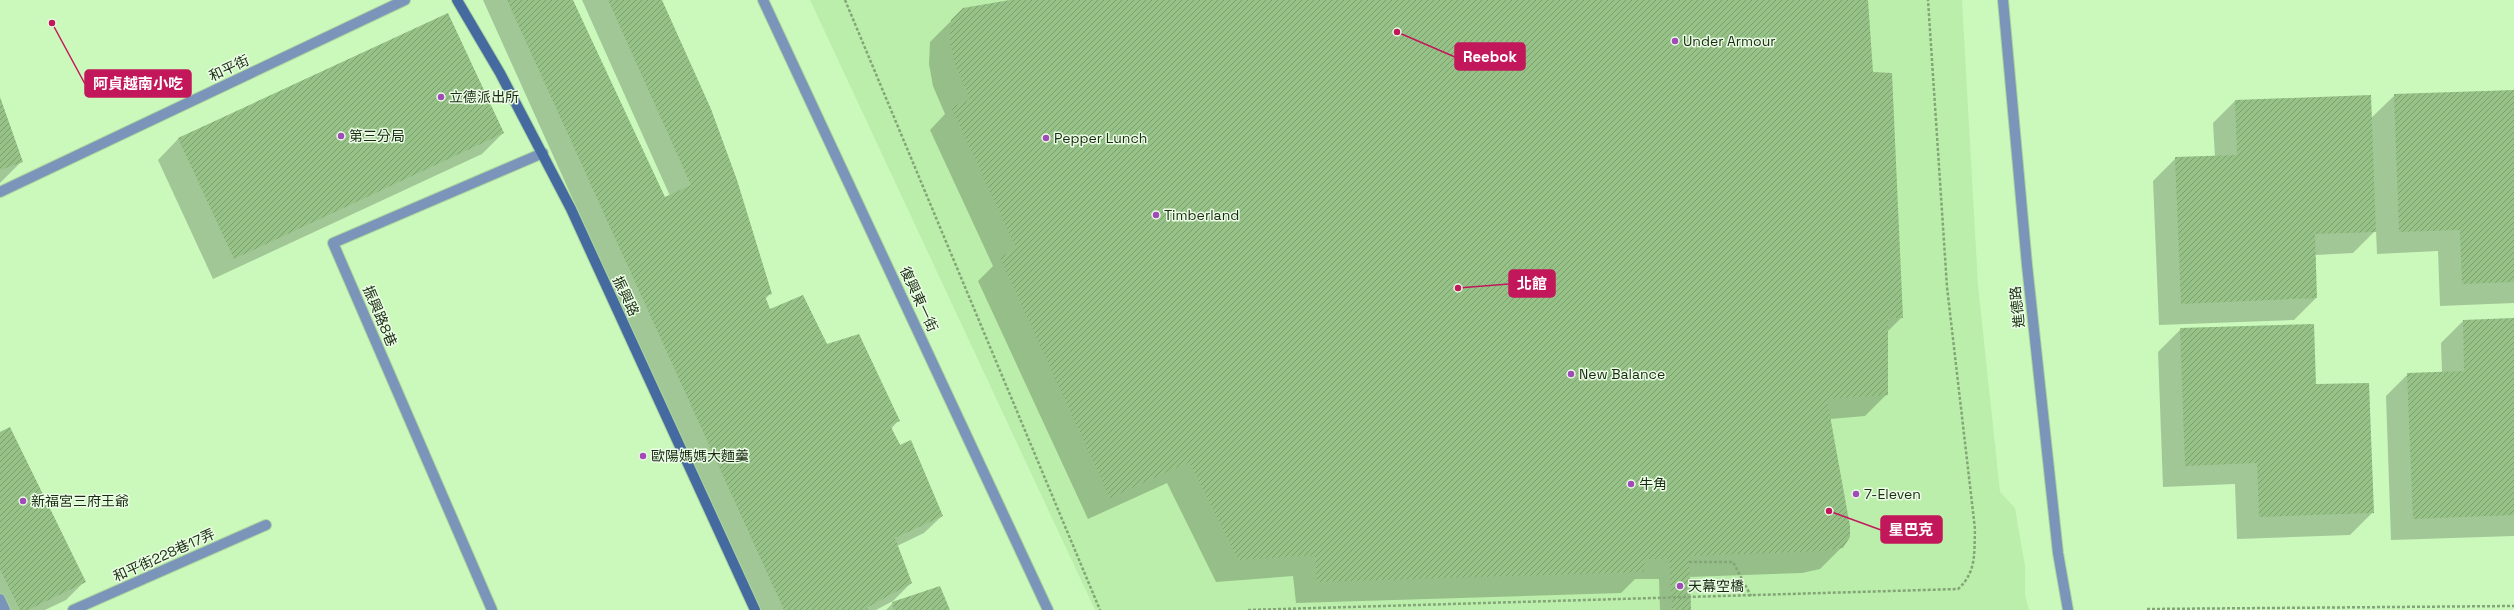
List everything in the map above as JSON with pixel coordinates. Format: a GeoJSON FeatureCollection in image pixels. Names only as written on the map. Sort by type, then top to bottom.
{"type":"FeatureCollection","features":[{"type":"Feature","properties":{"kind":"main road","name":"振興路"},"geometry":{"type":"LineString","coordinates":[[457,0],[543,153],[755,610]]}},
{"type":"Feature","properties":{"kind":"street","name":"和平街"},"geometry":{"type":"LineString","coordinates":[[0,192],[405,0]]}},
{"type":"Feature","properties":{"kind":"street","name":"復興東一街"},"geometry":{"type":"LineString","coordinates":[[763,0],[1048,610]]}},
{"type":"Feature","properties":{"kind":"street","name":"進德路"},"geometry":{"type":"LineString","coordinates":[[2003,0],[2029,288],[2058,552],[2068,610]]}},
{"type":"Feature","properties":{"kind":"street","name":"振興路8巷"},"geometry":{"type":"LineString","coordinates":[[492,610],[333,243],[543,153]]}},
{"type":"Feature","properties":{"kind":"street","name":"和平街228巷17弄"},"geometry":{"type":"LineString","coordinates":[[73,610],[266,525]]}},
{"type":"Feature","properties":{"kind":"street"},"geometry":{"type":"LineString","coordinates":[[0,599],[5,610]]}},
{"type":"Feature","properties":{"kind":"path"},"geometry":{"type":"LineString","coordinates":[[845,0],[1100,610]]}},
{"type":"Feature","properties":{"kind":"path"},"geometry":{"type":"LineString","coordinates":[[1248,610],[1958,589],[1966,581],[1974,566],[1975,529],[1947,287],[1928,0]]}},
{"type":"Feature","properties":{"kind":"path"},"geometry":{"type":"LineString","coordinates":[[1689,562],[1733,562],[1751,596]]}},
{"type":"Feature","properties":{"kind":"path"},"geometry":{"type":"LineString","coordinates":[[2147,609],[2514,606]]}},
{"type":"Feature","properties":{"kind":"shaded area"},"geometry":{"type":"Polygon","coordinates":[[[810,0],[1962,0],[1978,285],[2000,492],[2015,508],[2025,566],[2025,595],[2029,610],[1095,610],[810,0]]]}},
{"type":"Feature","properties":{"kind":"building"},"geometry":{"type":"Polygon","coordinates":[[[507,0],[573,0],[665,197],[691,185],[608,0],[662,0],[711,109],[737,180],[772,294],[765,296],[770,309],[803,295],[827,344],[859,334],[900,421],[890,425],[900,445],[911,440],[943,516],[895,538],[912,583],[868,607],[867,610],[784,610],[507,0]]]}},
{"type":"Feature","properties":{"kind":"building"},"geometry":{"type":"Polygon","coordinates":[[[1010,0],[1868,0],[1873,72],[1892,73],[1903,318],[1888,318],[1888,395],[1827,399],[1850,526],[1850,537],[1843,548],[1824,551],[1689,556],[1691,610],[1672,610],[1669,559],[1645,559],[1644,572],[1317,582],[1315,555],[1238,560],[1189,462],[1110,498],[1000,258],[1016,248],[951,107],[970,100],[955,64],[950,42],[951,20],[963,8],[1010,0]]]}},
{"type":"Feature","properties":{"kind":"building","name":"第三分局"},"geometry":{"type":"Polygon","coordinates":[[[448,13],[504,133],[234,259],[178,138],[448,13]]]}},
{"type":"Feature","properties":{"kind":"building"},"geometry":{"type":"Polygon","coordinates":[[[2514,90],[2514,282],[2462,284],[2460,230],[2399,232],[2394,94],[2514,90]]]}},
{"type":"Feature","properties":{"kind":"building"},"geometry":{"type":"Polygon","coordinates":[[[2371,95],[2376,232],[2315,234],[2317,298],[2181,304],[2175,157],[2237,155],[2235,100],[2371,95]]]}},
{"type":"Feature","properties":{"kind":"building"},"geometry":{"type":"Polygon","coordinates":[[[0,97],[23,162],[0,170],[0,97]]]}},
{"type":"Feature","properties":{"kind":"building"},"geometry":{"type":"Polygon","coordinates":[[[2514,318],[2514,515],[2413,519],[2407,373],[2464,371],[2463,320],[2514,318]]]}},
{"type":"Feature","properties":{"kind":"building"},"geometry":{"type":"Polygon","coordinates":[[[2314,324],[2316,384],[2369,383],[2374,513],[2259,517],[2257,463],[2185,466],[2180,328],[2314,324]]]}},
{"type":"Feature","properties":{"kind":"building","name":"新福宮三府王爺"},"geometry":{"type":"Polygon","coordinates":[[[10,427],[86,582],[28,610],[20,610],[0,569],[0,432],[10,427]]]}},
{"type":"Feature","properties":{"kind":"building"},"geometry":{"type":"Polygon","coordinates":[[[940,586],[950,610],[894,610],[892,602],[940,586]]]}},
{"type":"Feature","properties":{"kind":"place","name":"阿貞越南小吃"},"geometry":{"type":"Point","coordinates":[52,23]}},
{"type":"Feature","properties":{"kind":"place","name":"Reebok"},"geometry":{"type":"Point","coordinates":[1397,32]}},
{"type":"Feature","properties":{"kind":"place","name":"Under Armour"},"geometry":{"type":"Point","coordinates":[1675,41]}},
{"type":"Feature","properties":{"kind":"place","name":"立德派出所"},"geometry":{"type":"Point","coordinates":[441,97]}},
{"type":"Feature","properties":{"kind":"place","name":"第三分局"},"geometry":{"type":"Point","coordinates":[341,136]}},
{"type":"Feature","properties":{"kind":"place","name":"Pepper Lunch"},"geometry":{"type":"Point","coordinates":[1046,138]}},
{"type":"Feature","properties":{"kind":"place","name":"Timberland"},"geometry":{"type":"Point","coordinates":[1156,215]}},
{"type":"Feature","properties":{"kind":"place","name":"北館"},"geometry":{"type":"Point","coordinates":[1458,288]}},
{"type":"Feature","properties":{"kind":"place","name":"New Balance"},"geometry":{"type":"Point","coordinates":[1571,374]}},
{"type":"Feature","properties":{"kind":"place","name":"歐陽媽媽大麵羹"},"geometry":{"type":"Point","coordinates":[643,456]}},
{"type":"Feature","properties":{"kind":"place","name":"牛角"},"geometry":{"type":"Point","coordinates":[1631,484]}},
{"type":"Feature","properties":{"kind":"place","name":"7-Eleven"},"geometry":{"type":"Point","coordinates":[1856,494]}},
{"type":"Feature","properties":{"kind":"place","name":"新福宮三府王爺"},"geometry":{"type":"Point","coordinates":[23,501]}},
{"type":"Feature","properties":{"kind":"place","name":"星巴克"},"geometry":{"type":"Point","coordinates":[1829,511]}},
{"type":"Feature","properties":{"kind":"place","name":"天幕空橋"},"geometry":{"type":"Point","coordinates":[1680,586]}}]}
